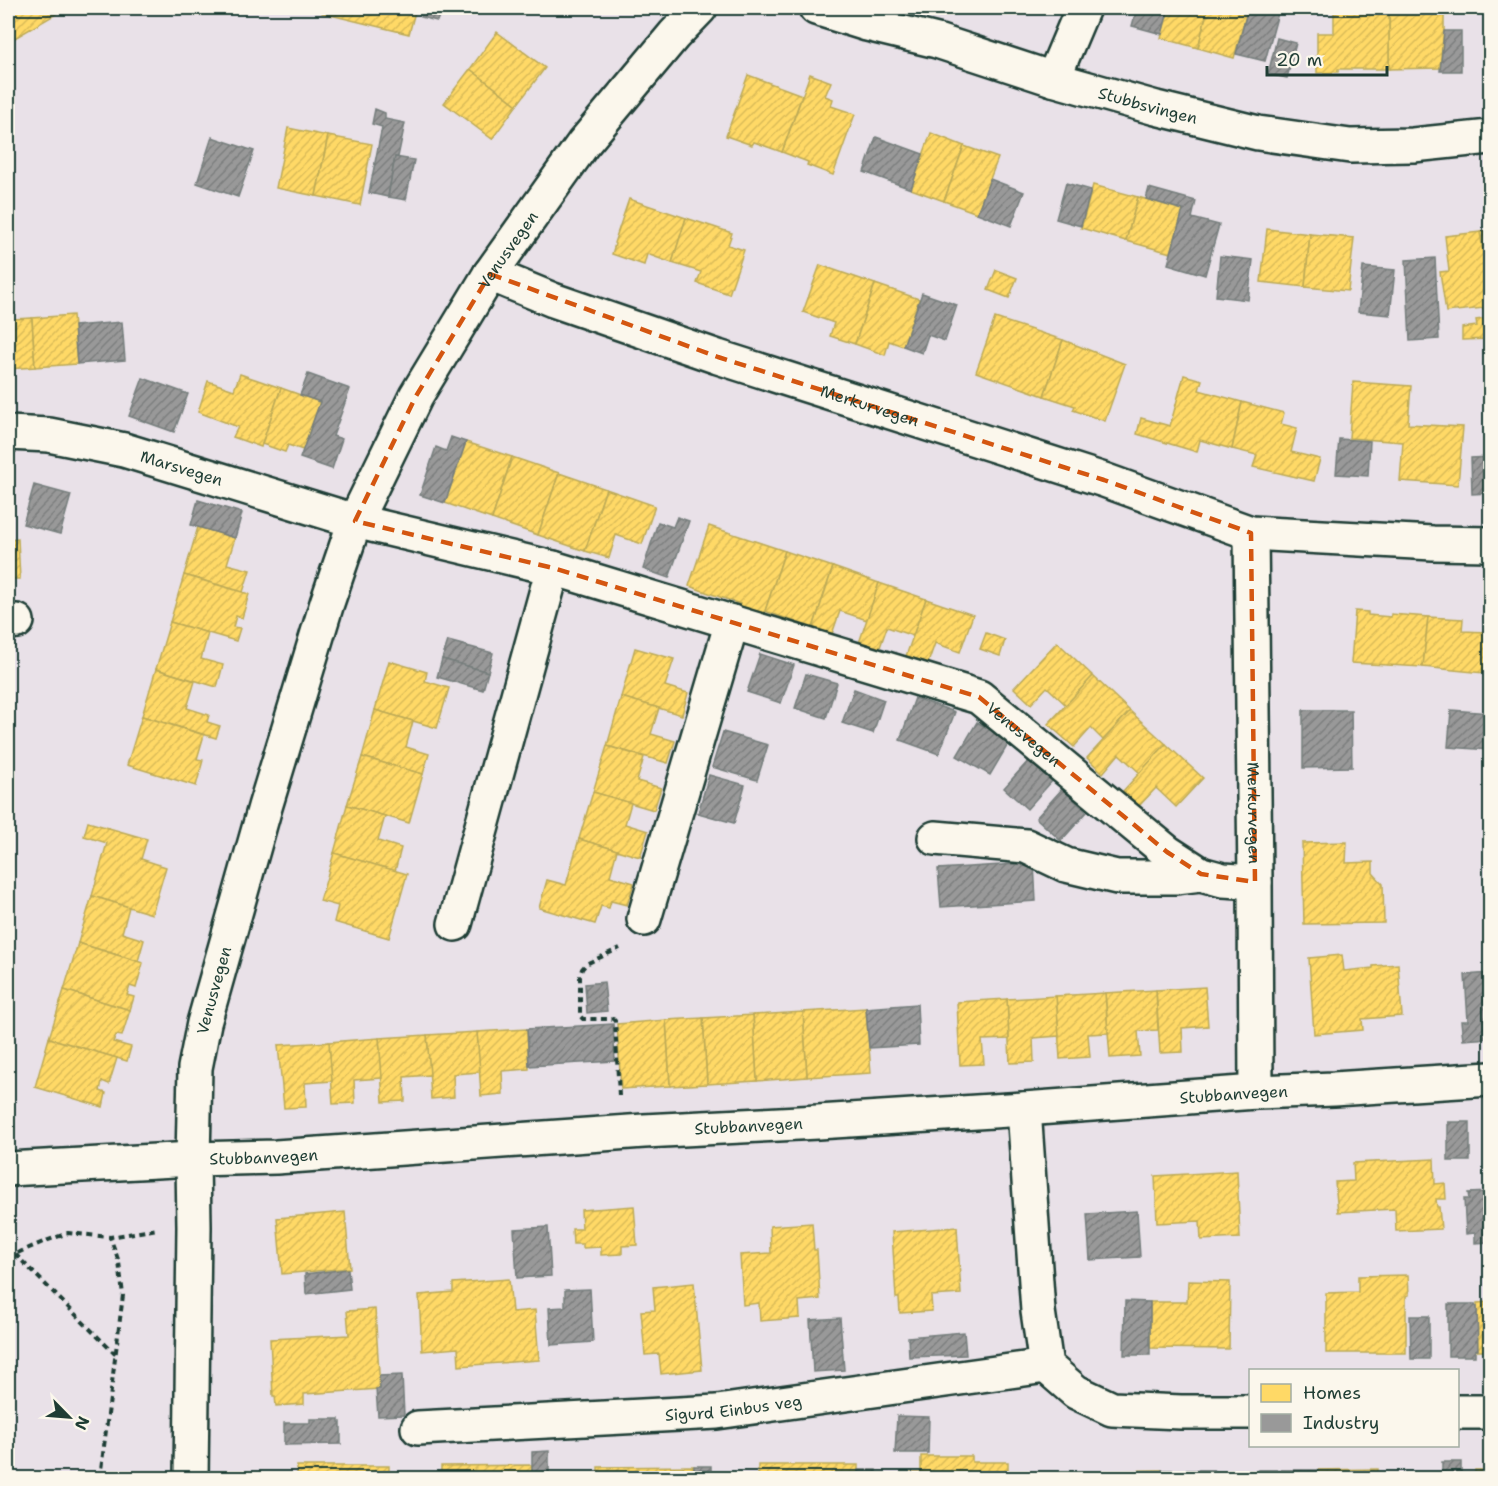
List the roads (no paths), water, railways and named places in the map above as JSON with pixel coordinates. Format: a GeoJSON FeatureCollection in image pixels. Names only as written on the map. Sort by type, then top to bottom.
{"type":"FeatureCollection","features":[{"type":"Feature","properties":{"kind":"street","name":"Venusvegen"},"geometry":{"type":"LineString","coordinates":[[192,1479],[195,1068],[204,1023],[265,807],[327,603],[355,521],[416,396],[490,274],[583,144],[674,35],[700,8]]}},
{"type":"Feature","properties":{"kind":"street","name":"Stubbsvingen"},"geometry":{"type":"LineString","coordinates":[[816,8],[867,24],[937,41],[1053,79],[1156,108],[1258,133],[1350,146],[1413,145],[1491,137]]}},
{"type":"Feature","properties":{"kind":"street"},"geometry":{"type":"LineString","coordinates":[[1053,79],[1083,8]]}},
{"type":"Feature","properties":{"kind":"street","name":"Merkurvegen"},"geometry":{"type":"LineString","coordinates":[[490,274],[553,300],[718,357],[1104,480],[1251,533],[1491,544]]}},
{"type":"Feature","properties":{"kind":"street","name":"Marsvegen"},"geometry":{"type":"LineString","coordinates":[[8,433],[49,435],[124,450],[355,521]]}},
{"type":"Feature","properties":{"kind":"street","name":"Venusvegen"},"geometry":{"type":"LineString","coordinates":[[355,521],[553,568],[979,697],[1167,852],[1201,874],[1223,880],[1255,882]]}},
{"type":"Feature","properties":{"kind":"street","name":"Merkurvegen"},"geometry":{"type":"LineString","coordinates":[[1251,533],[1256,1092]]}},
{"type":"Feature","properties":{"kind":"street"},"geometry":{"type":"LineString","coordinates":[[454,924],[553,568]]}},
{"type":"Feature","properties":{"kind":"street"},"geometry":{"type":"LineString","coordinates":[[644,919],[732,622]]}},
{"type":"Feature","properties":{"kind":"street"},"geometry":{"type":"LineString","coordinates":[[935,838],[1026,846],[1066,865],[1117,877],[1176,877],[1201,874]]}},
{"type":"Feature","properties":{"kind":"street","name":"Stubbanvegen"},"geometry":{"type":"LineString","coordinates":[[8,1169],[319,1155],[621,1132],[1491,1079]]}},
{"type":"Feature","properties":{"kind":"street"},"geometry":{"type":"LineString","coordinates":[[1024,1109],[1038,1311],[1046,1366],[1076,1392],[1112,1408],[1181,1412],[1249,1412]]}},
{"type":"Feature","properties":{"kind":"street","name":"Sigurd Einbus veg"},"geometry":{"type":"LineString","coordinates":[[418,1428],[717,1412],[1046,1366]]}},
{"type":"Feature","properties":{"kind":"street"},"geometry":{"type":"LineString","coordinates":[[1459,1412],[1491,1412]]}}]}
